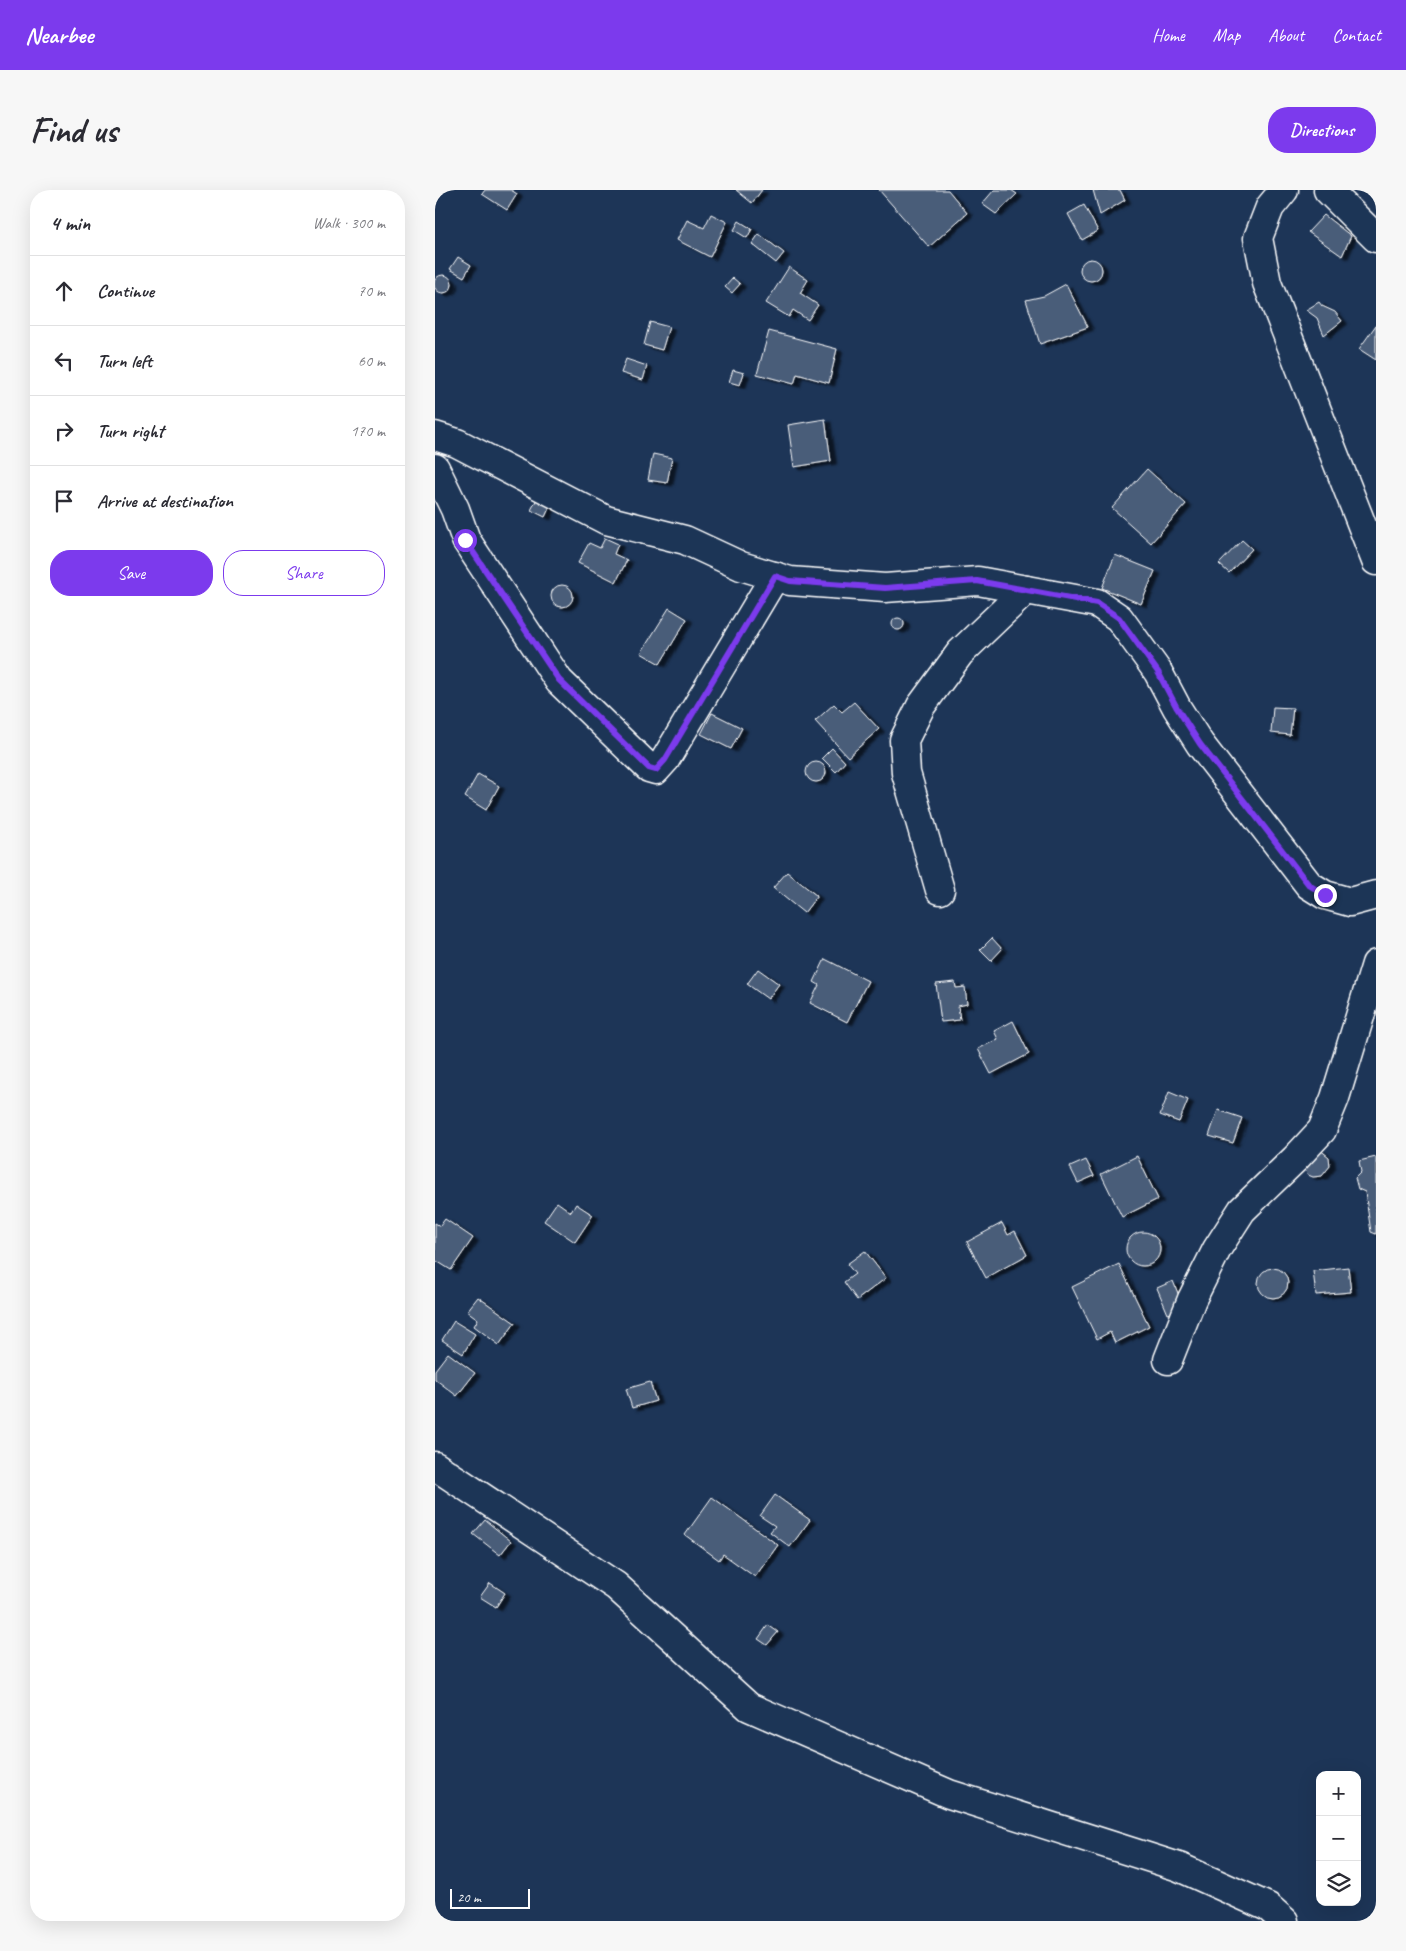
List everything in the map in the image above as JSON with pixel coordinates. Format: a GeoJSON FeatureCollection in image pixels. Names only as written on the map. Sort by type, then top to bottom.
{"type":"FeatureCollection","features":[{"type":"Feature","properties":{"kind":"street"},"geometry":{"type":"LineString","coordinates":[[1285,190],[1270,207],[1258,238],[1267,284],[1376,561]]}},
{"type":"Feature","properties":{"kind":"street"},"geometry":{"type":"LineString","coordinates":[[1329,190],[1376,238]]}},
{"type":"Feature","properties":{"kind":"street"},"geometry":{"type":"LineString","coordinates":[[435,436],[457,444],[606,520],[685,540],[741,566],[790,581],[885,588],[977,581],[1097,603],[1119,618],[1158,672],[1177,708],[1200,744],[1309,885],[1325,895],[1350,902],[1376,895]]}},
{"type":"Feature","properties":{"kind":"street"},"geometry":{"type":"LineString","coordinates":[[435,468],[455,509],[465,540],[559,680],[649,768],[656,770],[665,760],[775,576]]}},
{"type":"Feature","properties":{"kind":"street"},"geometry":{"type":"LineString","coordinates":[[940,890],[906,773],[904,740],[921,706],[960,653],[1026,590]]}},
{"type":"Feature","properties":{"kind":"street"},"geometry":{"type":"LineString","coordinates":[[1169,1360],[1192,1299],[1217,1249],[1242,1210],[1322,1130],[1335,1098],[1376,964]]}},
{"type":"Feature","properties":{"kind":"street"},"geometry":{"type":"LineString","coordinates":[[435,1466],[616,1586],[749,1707],[949,1794],[1179,1867],[1268,1907],[1283,1921]]}},
{"type":"Feature","properties":{"kind":"building"},"geometry":{"type":"Polygon","coordinates":[[[485,190],[511,190],[517,194],[507,210],[482,194],[485,190]]]}},
{"type":"Feature","properties":{"kind":"building"},"geometry":{"type":"Polygon","coordinates":[[[736,190],[762,190],[752,203],[736,190]]]}},
{"type":"Feature","properties":{"kind":"building"},"geometry":{"type":"Polygon","coordinates":[[[879,190],[948,190],[967,213],[929,247],[879,190]]]}},
{"type":"Feature","properties":{"kind":"building"},"geometry":{"type":"Polygon","coordinates":[[[994,190],[1011,190],[1017,194],[996,214],[982,204],[994,190]]]}},
{"type":"Feature","properties":{"kind":"building"},"geometry":{"type":"Polygon","coordinates":[[[1093,190],[1120,190],[1125,200],[1100,215],[1093,190]]]}},
{"type":"Feature","properties":{"kind":"building"},"geometry":{"type":"Polygon","coordinates":[[[1084,205],[1098,231],[1082,240],[1068,214],[1084,205]]]}},
{"type":"Feature","properties":{"kind":"building"},"geometry":{"type":"Polygon","coordinates":[[[711,214],[727,222],[710,257],[677,240],[687,220],[704,228],[711,214]]]}},
{"type":"Feature","properties":{"kind":"building"},"geometry":{"type":"Polygon","coordinates":[[[1324,215],[1351,236],[1342,256],[1308,232],[1324,215]]]}},
{"type":"Feature","properties":{"kind":"building"},"geometry":{"type":"Polygon","coordinates":[[[739,221],[752,229],[747,238],[734,230],[739,221]]]}},
{"type":"Feature","properties":{"kind":"building"},"geometry":{"type":"Polygon","coordinates":[[[759,234],[784,253],[776,263],[752,244],[759,234]]]}},
{"type":"Feature","properties":{"kind":"building"},"geometry":{"type":"Polygon","coordinates":[[[458,257],[471,265],[464,277],[450,269],[458,257]]]}},
{"type":"Feature","properties":{"kind":"building"},"geometry":{"type":"Polygon","coordinates":[[[1091,259],[1099,262],[1102,270],[1099,278],[1091,281],[1083,278],[1080,270],[1083,262],[1091,259]]]}},
{"type":"Feature","properties":{"kind":"building"},"geometry":{"type":"Polygon","coordinates":[[[789,267],[808,280],[800,293],[818,305],[808,320],[793,310],[789,317],[766,303],[789,267]]]}},
{"type":"Feature","properties":{"kind":"building"},"geometry":{"type":"Polygon","coordinates":[[[443,275],[449,278],[452,284],[449,290],[443,293],[437,290],[434,284],[437,278],[443,275]]]}},
{"type":"Feature","properties":{"kind":"building"},"geometry":{"type":"Polygon","coordinates":[[[733,278],[740,284],[732,293],[725,287],[733,278]]]}},
{"type":"Feature","properties":{"kind":"building"},"geometry":{"type":"Polygon","coordinates":[[[1066,284],[1088,327],[1040,344],[1026,300],[1044,296],[1066,284]]]}},
{"type":"Feature","properties":{"kind":"building"},"geometry":{"type":"Polygon","coordinates":[[[1319,302],[1322,306],[1335,312],[1342,321],[1324,335],[1317,318],[1306,310],[1319,302]]]}},
{"type":"Feature","properties":{"kind":"building"},"geometry":{"type":"Polygon","coordinates":[[[650,322],[669,327],[662,350],[644,345],[650,322]]]}},
{"type":"Feature","properties":{"kind":"building"},"geometry":{"type":"Polygon","coordinates":[[[1376,325],[1376,360],[1359,349],[1376,325]]]}},
{"type":"Feature","properties":{"kind":"building"},"geometry":{"type":"Polygon","coordinates":[[[769,331],[837,349],[829,383],[797,374],[794,384],[757,374],[769,331]]]}},
{"type":"Feature","properties":{"kind":"building"},"geometry":{"type":"Polygon","coordinates":[[[626,359],[647,366],[643,380],[621,373],[626,359]]]}},
{"type":"Feature","properties":{"kind":"building"},"geometry":{"type":"Polygon","coordinates":[[[733,370],[744,373],[740,385],[729,382],[733,370]]]}},
{"type":"Feature","properties":{"kind":"building"},"geometry":{"type":"Polygon","coordinates":[[[825,419],[831,461],[794,467],[788,425],[825,419]]]}},
{"type":"Feature","properties":{"kind":"building"},"geometry":{"type":"Polygon","coordinates":[[[653,454],[672,458],[667,483],[648,480],[653,454]]]}},
{"type":"Feature","properties":{"kind":"building"},"geometry":{"type":"Polygon","coordinates":[[[1147,469],[1186,504],[1151,543],[1112,508],[1147,469]]]}},
{"type":"Feature","properties":{"kind":"building"},"geometry":{"type":"Polygon","coordinates":[[[538,497],[551,504],[545,517],[531,510],[538,497]]]}},
{"type":"Feature","properties":{"kind":"building"},"geometry":{"type":"Polygon","coordinates":[[[605,538],[618,544],[614,554],[627,560],[616,582],[578,563],[589,543],[600,548],[605,538]]]}},
{"type":"Feature","properties":{"kind":"building"},"geometry":{"type":"Polygon","coordinates":[[[1242,540],[1252,549],[1229,573],[1219,564],[1242,540]]]}},
{"type":"Feature","properties":{"kind":"building"},"geometry":{"type":"Polygon","coordinates":[[[1115,555],[1155,571],[1141,604],[1102,588],[1115,555]]]}},
{"type":"Feature","properties":{"kind":"building"},"geometry":{"type":"Polygon","coordinates":[[[562,585],[570,588],[573,596],[570,604],[562,607],[554,604],[551,596],[554,588],[562,585]]]}},
{"type":"Feature","properties":{"kind":"building"},"geometry":{"type":"Polygon","coordinates":[[[669,608],[687,619],[660,664],[641,653],[669,608]]]}},
{"type":"Feature","properties":{"kind":"building"},"geometry":{"type":"Polygon","coordinates":[[[900,618],[903,619],[903,629],[896,630],[893,629],[892,622],[893,619],[900,618]]]}},
{"type":"Feature","properties":{"kind":"building"},"geometry":{"type":"Polygon","coordinates":[[[854,702],[879,729],[848,757],[815,721],[834,704],[842,712],[854,702]]]}},
{"type":"Feature","properties":{"kind":"building"},"geometry":{"type":"Polygon","coordinates":[[[1273,707],[1293,708],[1290,735],[1271,733],[1273,707]]]}},
{"type":"Feature","properties":{"kind":"building"},"geometry":{"type":"Polygon","coordinates":[[[712,713],[742,728],[731,749],[701,734],[712,713]]]}},
{"type":"Feature","properties":{"kind":"building"},"geometry":{"type":"Polygon","coordinates":[[[832,748],[845,762],[836,772],[822,758],[832,748]]]}},
{"type":"Feature","properties":{"kind":"building"},"geometry":{"type":"Polygon","coordinates":[[[816,762],[823,765],[826,772],[823,779],[816,782],[809,779],[806,772],[809,765],[816,762]]]}},
{"type":"Feature","properties":{"kind":"building"},"geometry":{"type":"Polygon","coordinates":[[[478,774],[499,786],[486,810],[465,797],[478,774]]]}},
{"type":"Feature","properties":{"kind":"building"},"geometry":{"type":"Polygon","coordinates":[[[787,872],[817,896],[804,913],[773,888],[787,872]]]}},
{"type":"Feature","properties":{"kind":"building"},"geometry":{"type":"Polygon","coordinates":[[[992,938],[1002,949],[991,961],[980,950],[992,938]]]}},
{"type":"Feature","properties":{"kind":"building"},"geometry":{"type":"Polygon","coordinates":[[[825,959],[868,981],[847,1022],[810,1003],[819,985],[814,982],[825,959]]]}},
{"type":"Feature","properties":{"kind":"building"},"geometry":{"type":"Polygon","coordinates":[[[758,969],[779,984],[768,999],[747,984],[758,969]]]}},
{"type":"Feature","properties":{"kind":"building"},"geometry":{"type":"Polygon","coordinates":[[[955,982],[956,988],[965,987],[967,1004],[958,1006],[960,1020],[941,1022],[936,984],[955,982]]]}},
{"type":"Feature","properties":{"kind":"building"},"geometry":{"type":"Polygon","coordinates":[[[1013,1021],[1029,1054],[991,1074],[978,1049],[998,1039],[994,1031],[1013,1021]]]}},
{"type":"Feature","properties":{"kind":"building"},"geometry":{"type":"Polygon","coordinates":[[[1169,1092],[1188,1100],[1179,1122],[1160,1115],[1169,1092]]]}},
{"type":"Feature","properties":{"kind":"building"},"geometry":{"type":"Polygon","coordinates":[[[1218,1110],[1242,1118],[1233,1143],[1209,1136],[1218,1110]]]}},
{"type":"Feature","properties":{"kind":"building"},"geometry":{"type":"Polygon","coordinates":[[[1319,1149],[1329,1157],[1330,1166],[1322,1176],[1313,1177],[1308,1175],[1303,1167],[1319,1149]]]}},
{"type":"Feature","properties":{"kind":"building"},"geometry":{"type":"Polygon","coordinates":[[[1137,1156],[1158,1199],[1122,1217],[1101,1174],[1137,1156]]]}},
{"type":"Feature","properties":{"kind":"building"},"geometry":{"type":"Polygon","coordinates":[[[1376,1157],[1376,1234],[1371,1232],[1365,1192],[1358,1189],[1355,1178],[1361,1172],[1359,1161],[1376,1157]]]}},
{"type":"Feature","properties":{"kind":"building"},"geometry":{"type":"Polygon","coordinates":[[[1086,1160],[1094,1176],[1078,1183],[1070,1167],[1086,1160]]]}},
{"type":"Feature","properties":{"kind":"building"},"geometry":{"type":"Polygon","coordinates":[[[557,1202],[571,1212],[576,1204],[593,1215],[575,1242],[544,1221],[557,1202]]]}},
{"type":"Feature","properties":{"kind":"building"},"geometry":{"type":"Polygon","coordinates":[[[445,1219],[473,1238],[451,1270],[435,1260],[435,1223],[440,1226],[445,1219]]]}},
{"type":"Feature","properties":{"kind":"building"},"geometry":{"type":"Polygon","coordinates":[[[1002,1223],[1008,1235],[1015,1231],[1027,1255],[986,1278],[967,1242],[1002,1223]]]}},
{"type":"Feature","properties":{"kind":"building"},"geometry":{"type":"Polygon","coordinates":[[[1143,1232],[1150,1233],[1155,1237],[1159,1242],[1159,1256],[1155,1261],[1150,1265],[1143,1266],[1136,1265],[1131,1261],[1127,1256],[1126,1249],[1127,1242],[1131,1237],[1136,1233],[1143,1232]]]}},
{"type":"Feature","properties":{"kind":"building"},"geometry":{"type":"Polygon","coordinates":[[[865,1251],[886,1278],[857,1300],[844,1282],[855,1274],[847,1264],[865,1251]]]}},
{"type":"Feature","properties":{"kind":"building"},"geometry":{"type":"Polygon","coordinates":[[[1119,1264],[1149,1326],[1115,1343],[1110,1332],[1097,1339],[1072,1287],[1119,1264]]]}},
{"type":"Feature","properties":{"kind":"building"},"geometry":{"type":"Polygon","coordinates":[[[1348,1267],[1351,1292],[1316,1295],[1313,1271],[1348,1267]]]}},
{"type":"Feature","properties":{"kind":"building"},"geometry":{"type":"Polygon","coordinates":[[[1273,1268],[1279,1269],[1287,1277],[1287,1289],[1279,1297],[1273,1298],[1267,1297],[1259,1289],[1258,1283],[1259,1277],[1267,1269],[1273,1268]]]}},
{"type":"Feature","properties":{"kind":"building"},"geometry":{"type":"Polygon","coordinates":[[[1173,1281],[1184,1308],[1168,1314],[1157,1288],[1173,1281]]]}},
{"type":"Feature","properties":{"kind":"building"},"geometry":{"type":"Polygon","coordinates":[[[478,1297],[515,1323],[499,1345],[474,1326],[478,1319],[467,1311],[478,1297]]]}},
{"type":"Feature","properties":{"kind":"building"},"geometry":{"type":"Polygon","coordinates":[[[454,1321],[475,1334],[463,1354],[442,1340],[454,1321]]]}},
{"type":"Feature","properties":{"kind":"building"},"geometry":{"type":"Polygon","coordinates":[[[448,1353],[475,1373],[457,1396],[435,1379],[435,1370],[448,1353]]]}},
{"type":"Feature","properties":{"kind":"building"},"geometry":{"type":"Polygon","coordinates":[[[650,1382],[656,1401],[632,1408],[626,1389],[650,1382]]]}},
{"type":"Feature","properties":{"kind":"building"},"geometry":{"type":"Polygon","coordinates":[[[775,1495],[810,1520],[790,1547],[770,1532],[775,1526],[760,1516],[775,1495]]]}},
{"type":"Feature","properties":{"kind":"building"},"geometry":{"type":"Polygon","coordinates":[[[712,1497],[778,1545],[755,1577],[723,1554],[719,1560],[685,1535],[712,1497]]]}},
{"type":"Feature","properties":{"kind":"building"},"geometry":{"type":"Polygon","coordinates":[[[485,1520],[511,1541],[500,1555],[473,1534],[485,1520]]]}},
{"type":"Feature","properties":{"kind":"building"},"geometry":{"type":"Polygon","coordinates":[[[490,1583],[505,1593],[496,1607],[480,1597],[490,1583]]]}},
{"type":"Feature","properties":{"kind":"building"},"geometry":{"type":"Polygon","coordinates":[[[768,1625],[778,1632],[767,1645],[758,1639],[768,1625]]]}},
{"type":"Feature","properties":{"kind":"route"},"geometry":{"type":"LineString","coordinates":[[465,540],[559,680],[649,768],[656,770],[665,760],[775,576],[790,581],[885,588],[977,581],[1097,603],[1119,618],[1158,672],[1177,708],[1200,744],[1309,885],[1325,895]]}}]}
